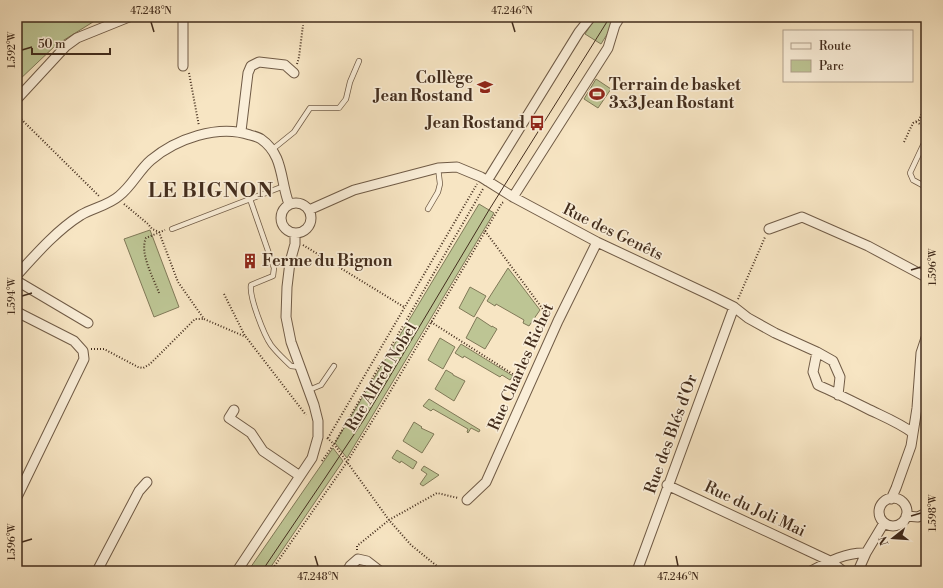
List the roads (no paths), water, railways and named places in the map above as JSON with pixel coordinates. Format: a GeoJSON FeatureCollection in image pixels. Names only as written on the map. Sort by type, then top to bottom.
{"type":"FeatureCollection","features":[{"type":"Feature","properties":{"kind":"street"},"geometry":{"type":"LineString","coordinates":[[17,99],[66,46],[77,38],[129,17]]}},
{"type":"Feature","properties":{"kind":"street"},"geometry":{"type":"LineString","coordinates":[[183,17],[183,66]]}},
{"type":"Feature","properties":{"kind":"street"},"geometry":{"type":"LineString","coordinates":[[309,210],[354,190],[438,168],[457,167],[484,179],[579,32],[591,17]]}},
{"type":"Feature","properties":{"kind":"street"},"geometry":{"type":"LineString","coordinates":[[513,197],[608,48],[615,25],[620,17]]}},
{"type":"Feature","properties":{"kind":"street"},"geometry":{"type":"LineString","coordinates":[[241,132],[248,73],[251,66],[259,62],[285,65],[294,73]]}},
{"type":"Feature","properties":{"kind":"street"},"geometry":{"type":"LineString","coordinates":[[17,275],[66,226],[82,214],[119,197],[150,160],[167,148],[183,140],[200,135],[217,132],[241,132],[260,138],[273,149],[279,163],[289,204]]}},
{"type":"Feature","properties":{"kind":"street","name":"Rue des Genêts"},"geometry":{"type":"LineString","coordinates":[[484,179],[513,197],[597,242],[734,307],[748,318],[775,333],[833,361],[840,377],[838,395]]}},
{"type":"Feature","properties":{"kind":"street"},"geometry":{"type":"LineString","coordinates":[[298,202],[306,206],[309,210],[311,214],[311,224],[305,231],[295,233],[286,230],[281,221],[282,211],[289,204],[298,202]]}},
{"type":"Feature","properties":{"kind":"street"},"geometry":{"type":"LineString","coordinates":[[769,229],[802,217],[868,246],[926,277]]}},
{"type":"Feature","properties":{"kind":"street","name":"Rue Alfred Nobel"},"geometry":{"type":"LineString","coordinates":[[237,571],[312,458],[318,437],[318,421],[291,342],[286,317],[287,287],[290,262],[295,244],[295,233]]}},
{"type":"Feature","properties":{"kind":"street","name":"Rue Charles Richet"},"geometry":{"type":"LineString","coordinates":[[467,500],[486,482],[558,321],[597,242]]}},
{"type":"Feature","properties":{"kind":"street"},"geometry":{"type":"LineString","coordinates":[[17,280],[88,323]]}},
{"type":"Feature","properties":{"kind":"street","name":"Rue des Blés d'Or"},"geometry":{"type":"LineString","coordinates":[[637,571],[734,307]]}},
{"type":"Feature","properties":{"kind":"street"},"geometry":{"type":"LineString","coordinates":[[17,312],[74,341],[83,351],[84,359],[17,496]]}},
{"type":"Feature","properties":{"kind":"street"},"geometry":{"type":"LineString","coordinates":[[891,499],[908,454],[922,392],[921,353],[926,338]]}},
{"type":"Feature","properties":{"kind":"street"},"geometry":{"type":"LineString","coordinates":[[817,352],[813,372],[818,384],[913,432]]}},
{"type":"Feature","properties":{"kind":"street"},"geometry":{"type":"LineString","coordinates":[[230,417],[251,433],[263,451],[300,476]]}},
{"type":"Feature","properties":{"kind":"street"},"geometry":{"type":"LineString","coordinates":[[97,571],[139,492],[147,482]]}},
{"type":"Feature","properties":{"kind":"street","name":"Rue du Joli Mai"},"geometry":{"type":"LineString","coordinates":[[668,485],[830,561],[843,571]]}},
{"type":"Feature","properties":{"kind":"street"},"geometry":{"type":"LineString","coordinates":[[886,500],[900,500],[906,507],[906,516],[901,524],[897,526],[888,525],[884,523],[880,515],[880,506],[886,500]]}},
{"type":"Feature","properties":{"kind":"street"},"geometry":{"type":"LineString","coordinates":[[906,516],[918,517],[926,513]]}},
{"type":"Feature","properties":{"kind":"street"},"geometry":{"type":"LineString","coordinates":[[858,571],[866,553],[884,523]]}},
{"type":"Feature","properties":{"kind":"street"},"geometry":{"type":"LineString","coordinates":[[811,571],[830,561],[855,552],[866,553]]}},
{"type":"Feature","properties":{"kind":"street"},"geometry":{"type":"LineString","coordinates":[[347,571],[358,559],[367,561],[380,571]]}},
{"type":"Feature","properties":{"kind":"lane"},"geometry":{"type":"LineString","coordinates":[[273,149],[294,132],[310,108],[339,108],[346,99],[350,82],[359,61]]}},
{"type":"Feature","properties":{"kind":"lane"},"geometry":{"type":"LineString","coordinates":[[926,139],[924,150],[910,173],[913,180],[926,187]]}},
{"type":"Feature","properties":{"kind":"lane"},"geometry":{"type":"LineString","coordinates":[[428,209],[438,192],[440,184],[438,168]]}},
{"type":"Feature","properties":{"kind":"lane"},"geometry":{"type":"LineString","coordinates":[[172,228],[284,186]]}},
{"type":"Feature","properties":{"kind":"lane"},"geometry":{"type":"LineString","coordinates":[[250,199],[274,268],[273,276],[251,285],[250,291],[260,321],[271,344],[291,366],[300,367]]}},
{"type":"Feature","properties":{"kind":"lane"},"geometry":{"type":"LineString","coordinates":[[308,390],[321,384],[334,366]]}},
{"type":"Feature","properties":{"kind":"tram line"},"geometry":{"type":"LineString","coordinates":[[262,571],[365,418],[489,210],[610,17]]}},
{"type":"Feature","properties":{"kind":"place","name":"Collège Jean Rostand"},"geometry":{"type":"Point","coordinates":[485,87]}},
{"type":"Feature","properties":{"kind":"place","name":"Terrain de basket 3x3 Jean Rostant"},"geometry":{"type":"Point","coordinates":[597,94]}},
{"type":"Feature","properties":{"kind":"place","name":"Jean Rostand"},"geometry":{"type":"Point","coordinates":[537,123]}},
{"type":"Feature","properties":{"kind":"place","name":"Ferme du Bignon"},"geometry":{"type":"Point","coordinates":[250,261]}},
{"type":"Feature","properties":{"kind":"district","name":"LE BIGNON"},"geometry":{"type":"Point","coordinates":[211,191]}}]}
